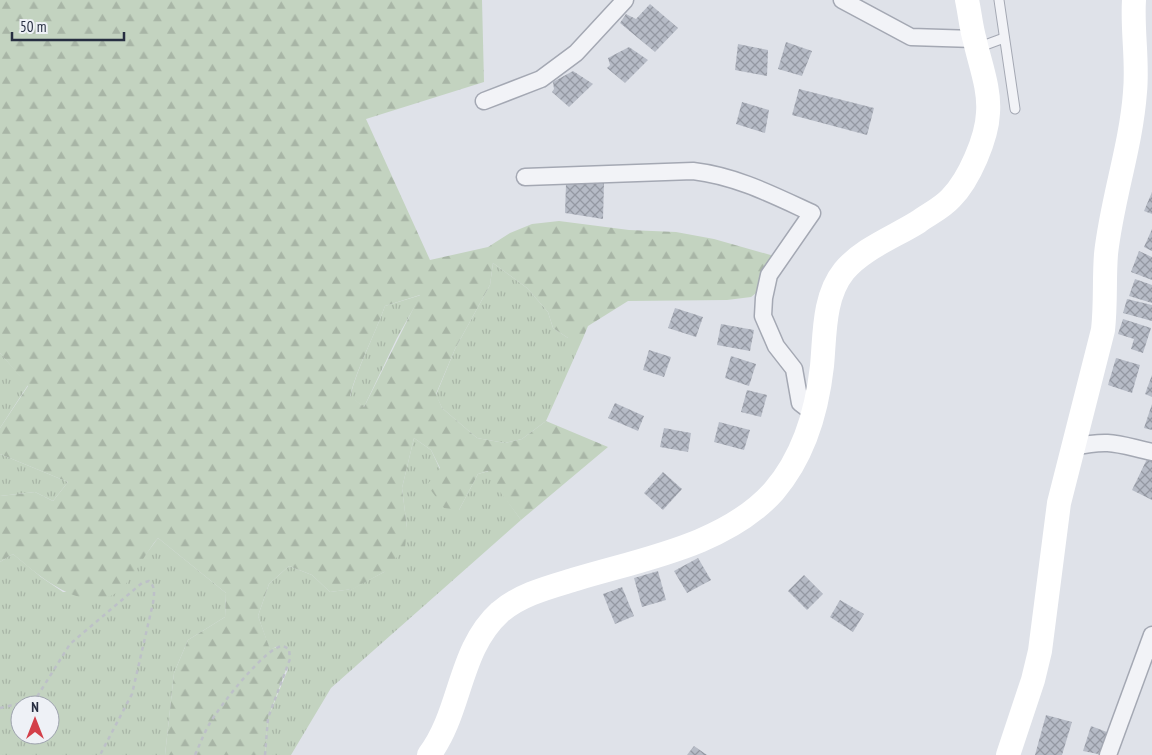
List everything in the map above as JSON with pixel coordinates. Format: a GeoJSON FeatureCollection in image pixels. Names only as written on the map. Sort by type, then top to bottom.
{"type":"FeatureCollection","features":[{"type":"Feature","properties":{"kind":"main road"},"geometry":{"type":"LineString","coordinates":[[429,755],[440,740],[450,720],[473,647],[483,631],[499,613],[517,600],[549,587],[677,548],[721,530],[743,518],[772,493],[783,478],[803,442],[813,413],[820,382],[829,306],[840,277],[859,258],[940,207],[953,196],[978,157],[988,113],[986,89],[967,0]]}},
{"type":"Feature","properties":{"kind":"main road"},"geometry":{"type":"LineString","coordinates":[[1008,755],[1033,680],[1040,651],[1059,503],[1103,330],[1106,305],[1106,253],[1132,122],[1136,89],[1134,0]]}},
{"type":"Feature","properties":{"kind":"street"},"geometry":{"type":"LineString","coordinates":[[484,101],[541,79],[576,53],[625,0]]}},
{"type":"Feature","properties":{"kind":"street"},"geometry":{"type":"LineString","coordinates":[[842,0],[912,37],[975,44]]}},
{"type":"Feature","properties":{"kind":"street"},"geometry":{"type":"LineString","coordinates":[[525,178],[693,171],[716,174],[747,184],[812,213],[769,275],[764,298],[763,316],[776,346],[794,369],[800,403],[813,413]]}},
{"type":"Feature","properties":{"kind":"street"},"geometry":{"type":"LineString","coordinates":[[1073,448],[1096,442],[1114,442],[1152,452]]}},
{"type":"Feature","properties":{"kind":"street"},"geometry":{"type":"LineString","coordinates":[[1108,755],[1145,676],[1152,635]]}},
{"type":"Feature","properties":{"kind":"lane"},"geometry":{"type":"LineString","coordinates":[[999,0],[1015,109]]}},
{"type":"Feature","properties":{"kind":"lane"},"geometry":{"type":"LineString","coordinates":[[975,44],[1004,38]]}},
{"type":"Feature","properties":{"kind":"path"},"geometry":{"type":"LineString","coordinates":[[0,708],[35,700],[45,687],[70,644],[142,583],[148,582],[152,584],[154,592],[153,603],[132,694],[100,755]]}},
{"type":"Feature","properties":{"kind":"path"},"geometry":{"type":"LineString","coordinates":[[195,755],[210,722],[224,703],[270,650],[283,646],[289,649],[290,659],[268,718],[265,755]]}},
{"type":"Feature","properties":{"kind":"green space"},"geometry":{"type":"Polygon","coordinates":[[[0,0],[482,0],[484,82],[366,119],[430,260],[488,247],[510,233],[532,224],[559,221],[629,230],[676,232],[714,239],[774,256],[760,290],[751,297],[727,300],[628,301],[588,326],[583,338],[568,338],[553,328],[548,312],[527,288],[493,263],[490,285],[455,349],[436,394],[442,408],[477,438],[505,443],[522,439],[546,421],[608,447],[521,520],[495,485],[488,471],[478,474],[459,510],[444,508],[427,485],[440,468],[431,450],[414,438],[402,488],[407,528],[405,548],[384,572],[353,589],[330,592],[312,575],[289,566],[269,584],[258,616],[270,649],[283,646],[289,649],[290,659],[268,718],[265,755],[165,755],[174,673],[188,640],[225,617],[226,593],[158,538],[124,586],[106,598],[92,599],[77,596],[63,590],[35,572],[13,554],[0,562],[0,496],[35,492],[53,501],[68,482],[0,454],[0,428],[28,386],[0,353],[0,0]],[[420,295],[385,306],[357,373],[350,396],[364,407],[420,295]]]}},
{"type":"Feature","properties":{"kind":"green space"},"geometry":{"type":"Polygon","coordinates":[[[493,263],[527,288],[548,312],[553,328],[568,338],[583,338],[546,421],[522,439],[505,443],[477,438],[442,408],[436,395],[455,349],[490,285],[493,263]]]}},
{"type":"Feature","properties":{"kind":"green space"},"geometry":{"type":"Polygon","coordinates":[[[421,295],[397,338],[364,407],[350,397],[357,374],[385,306],[421,295]]]}},
{"type":"Feature","properties":{"kind":"green space"},"geometry":{"type":"Polygon","coordinates":[[[0,353],[28,385],[0,428],[0,353]]]}},
{"type":"Feature","properties":{"kind":"green space"},"geometry":{"type":"Polygon","coordinates":[[[414,438],[431,450],[459,510],[478,474],[489,471],[496,485],[521,520],[331,688],[291,755],[265,755],[268,718],[288,669],[278,646],[270,650],[258,616],[269,584],[289,566],[312,575],[330,592],[352,589],[384,572],[407,528],[402,488],[414,438]]]}},
{"type":"Feature","properties":{"kind":"green space"},"geometry":{"type":"Polygon","coordinates":[[[0,454],[68,482],[53,501],[35,492],[0,496],[0,454]]]}},
{"type":"Feature","properties":{"kind":"green space"},"geometry":{"type":"Polygon","coordinates":[[[158,538],[226,593],[225,617],[188,640],[174,673],[165,755],[0,755],[0,562],[13,554],[63,592],[119,590],[158,538]]]}},
{"type":"Feature","properties":{"kind":"building"},"geometry":{"type":"Polygon","coordinates":[[[650,4],[678,28],[655,52],[620,23],[626,14],[636,19],[650,4]]]}},
{"type":"Feature","properties":{"kind":"building"},"geometry":{"type":"Polygon","coordinates":[[[786,42],[812,51],[802,76],[778,69],[786,42]]]}},
{"type":"Feature","properties":{"kind":"building"},"geometry":{"type":"Polygon","coordinates":[[[738,44],[768,50],[767,76],[735,70],[738,44]]]}},
{"type":"Feature","properties":{"kind":"building"},"geometry":{"type":"Polygon","coordinates":[[[629,47],[648,60],[625,83],[607,68],[610,65],[608,58],[629,47]]]}},
{"type":"Feature","properties":{"kind":"building"},"geometry":{"type":"Polygon","coordinates":[[[573,71],[593,84],[569,107],[552,92],[554,89],[553,82],[573,71]]]}},
{"type":"Feature","properties":{"kind":"building"},"geometry":{"type":"Polygon","coordinates":[[[799,89],[874,108],[867,135],[792,115],[799,89]]]}},
{"type":"Feature","properties":{"kind":"building"},"geometry":{"type":"Polygon","coordinates":[[[742,102],[769,110],[765,133],[736,124],[742,102]]]}},
{"type":"Feature","properties":{"kind":"building"},"geometry":{"type":"Polygon","coordinates":[[[604,183],[603,219],[565,213],[566,184],[604,183]]]}},
{"type":"Feature","properties":{"kind":"building"},"geometry":{"type":"Polygon","coordinates":[[[1152,192],[1152,214],[1144,211],[1152,192]]]}},
{"type":"Feature","properties":{"kind":"building"},"geometry":{"type":"Polygon","coordinates":[[[1152,229],[1152,251],[1144,247],[1152,229]]]}},
{"type":"Feature","properties":{"kind":"building"},"geometry":{"type":"Polygon","coordinates":[[[1139,251],[1152,257],[1152,280],[1131,272],[1139,251]]]}},
{"type":"Feature","properties":{"kind":"building"},"geometry":{"type":"Polygon","coordinates":[[[1135,279],[1152,285],[1152,303],[1129,296],[1135,279]]]}},
{"type":"Feature","properties":{"kind":"building"},"geometry":{"type":"Polygon","coordinates":[[[1127,299],[1152,305],[1152,321],[1123,313],[1127,299]]]}},
{"type":"Feature","properties":{"kind":"building"},"geometry":{"type":"Polygon","coordinates":[[[675,308],[703,317],[696,337],[668,328],[675,308]]]}},
{"type":"Feature","properties":{"kind":"building"},"geometry":{"type":"Polygon","coordinates":[[[1123,319],[1151,328],[1143,353],[1131,349],[1134,339],[1118,334],[1123,319]]]}},
{"type":"Feature","properties":{"kind":"building"},"geometry":{"type":"Polygon","coordinates":[[[721,324],[754,330],[750,351],[717,345],[721,324]]]}},
{"type":"Feature","properties":{"kind":"building"},"geometry":{"type":"Polygon","coordinates":[[[649,350],[671,357],[664,377],[643,370],[649,350]]]}},
{"type":"Feature","properties":{"kind":"building"},"geometry":{"type":"Polygon","coordinates":[[[731,356],[756,364],[749,386],[725,378],[731,356]]]}},
{"type":"Feature","properties":{"kind":"building"},"geometry":{"type":"Polygon","coordinates":[[[1116,358],[1140,365],[1132,393],[1108,385],[1116,358]]]}},
{"type":"Feature","properties":{"kind":"building"},"geometry":{"type":"Polygon","coordinates":[[[1152,375],[1152,397],[1145,394],[1152,375]]]}},
{"type":"Feature","properties":{"kind":"building"},"geometry":{"type":"Polygon","coordinates":[[[747,390],[767,395],[761,417],[741,412],[747,390]]]}},
{"type":"Feature","properties":{"kind":"building"},"geometry":{"type":"Polygon","coordinates":[[[615,403],[644,416],[638,431],[608,418],[615,403]]]}},
{"type":"Feature","properties":{"kind":"building"},"geometry":{"type":"Polygon","coordinates":[[[1152,404],[1152,430],[1144,428],[1152,404]]]}},
{"type":"Feature","properties":{"kind":"building"},"geometry":{"type":"Polygon","coordinates":[[[719,422],[750,430],[744,450],[714,442],[719,422]]]}},
{"type":"Feature","properties":{"kind":"building"},"geometry":{"type":"Polygon","coordinates":[[[664,428],[691,433],[688,452],[660,447],[664,428]]]}},
{"type":"Feature","properties":{"kind":"building"},"geometry":{"type":"Polygon","coordinates":[[[1148,457],[1152,460],[1152,500],[1132,490],[1148,457]]]}},
{"type":"Feature","properties":{"kind":"building"},"geometry":{"type":"Polygon","coordinates":[[[663,472],[682,489],[663,510],[644,493],[663,472]]]}},
{"type":"Feature","properties":{"kind":"building"},"geometry":{"type":"Polygon","coordinates":[[[698,558],[711,580],[687,593],[674,571],[698,558]]]}},
{"type":"Feature","properties":{"kind":"building"},"geometry":{"type":"Polygon","coordinates":[[[658,571],[666,600],[642,607],[634,578],[658,571]]]}},
{"type":"Feature","properties":{"kind":"building"},"geometry":{"type":"Polygon","coordinates":[[[804,575],[823,594],[807,610],[788,591],[804,575]]]}},
{"type":"Feature","properties":{"kind":"building"},"geometry":{"type":"Polygon","coordinates":[[[622,587],[634,616],[615,624],[603,594],[622,587]]]}},
{"type":"Feature","properties":{"kind":"building"},"geometry":{"type":"Polygon","coordinates":[[[840,600],[864,614],[853,632],[830,617],[840,600]]]}},
{"type":"Feature","properties":{"kind":"building"},"geometry":{"type":"Polygon","coordinates":[[[1046,715],[1072,722],[1062,755],[1035,755],[1046,715]]]}},
{"type":"Feature","properties":{"kind":"building"},"geometry":{"type":"Polygon","coordinates":[[[1091,726],[1112,734],[1103,755],[1083,751],[1091,726]]]}},
{"type":"Feature","properties":{"kind":"building"},"geometry":{"type":"Polygon","coordinates":[[[694,746],[707,755],[687,755],[694,746]]]}}]}
